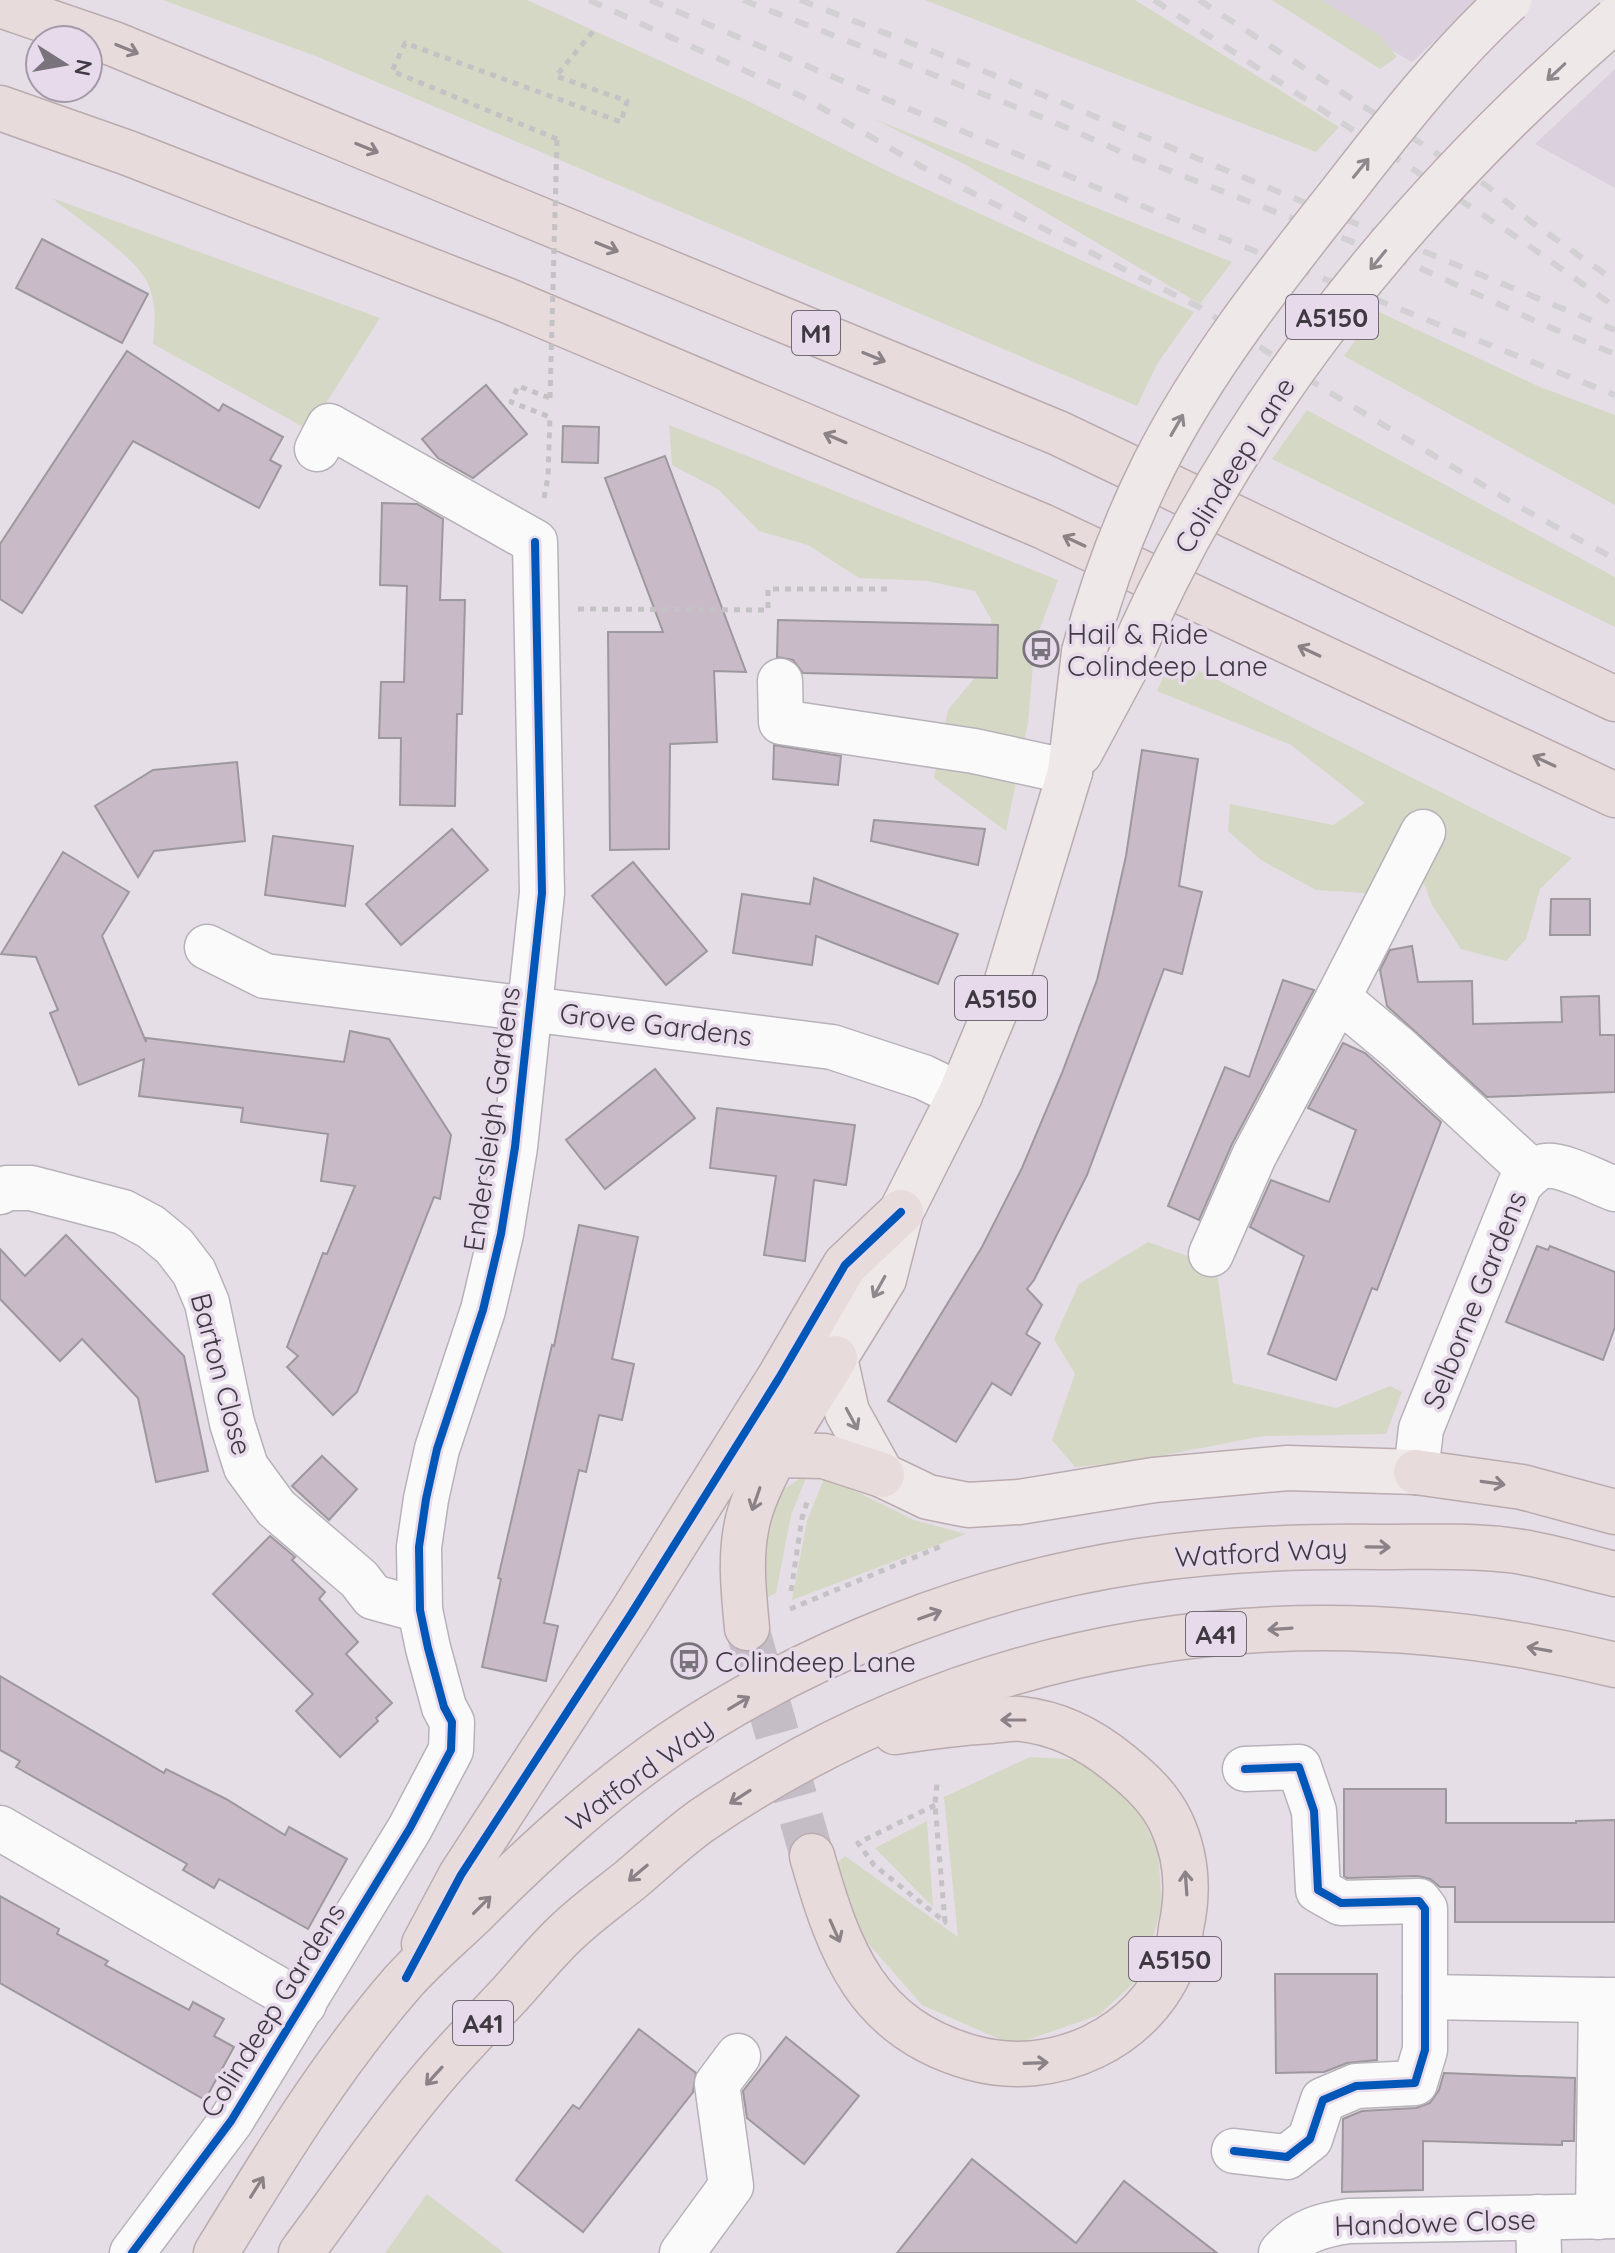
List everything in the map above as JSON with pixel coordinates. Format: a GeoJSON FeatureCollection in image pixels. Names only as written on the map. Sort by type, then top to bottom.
{"type":"FeatureCollection","features":[{"type":"Feature","properties":{"kind":"highway","name":"M1"},"geometry":{"type":"LineString","coordinates":[[0,5],[114,44],[1058,433],[1615,699]]}},
{"type":"Feature","properties":{"kind":"highway"},"geometry":{"type":"LineString","coordinates":[[0,108],[128,153],[506,300],[1042,526],[1615,795]]}},
{"type":"Feature","properties":{"kind":"highway","name":"A5150"},"geometry":{"type":"LineString","coordinates":[[406,1978],[461,1875],[631,1614],[779,1378],[845,1265],[901,1212]]}},
{"type":"Feature","properties":{"kind":"highway","name":"A5150"},"geometry":{"type":"LineString","coordinates":[[767,1624],[742,1571],[746,1526],[764,1475],[835,1358]]}},
{"type":"Feature","properties":{"kind":"highway"},"geometry":{"type":"LineString","coordinates":[[777,1455],[824,1456],[882,1475]]}},
{"type":"Feature","properties":{"kind":"highway"},"geometry":{"type":"LineString","coordinates":[[1416,1472],[1522,1487],[1615,1512]]}},
{"type":"Feature","properties":{"kind":"highway","name":"Watford Way"},"geometry":{"type":"LineString","coordinates":[[216,2253],[278,2153],[369,2022],[406,1978],[530,1858],[602,1796],[672,1743],[759,1692],[856,1642],[959,1604],[1058,1577],[1138,1561],[1264,1549],[1333,1546],[1509,1550],[1615,1574]]}},
{"type":"Feature","properties":{"kind":"highway","name":"A41"},"geometry":{"type":"LineString","coordinates":[[301,2253],[426,2085],[569,1930],[698,1824],[782,1770],[831,1743],[930,1699],[1023,1668],[1106,1650],[1205,1634],[1308,1627],[1375,1628],[1472,1637],[1615,1665]]}},
{"type":"Feature","properties":{"kind":"highway","name":"A5150"},"geometry":{"type":"LineString","coordinates":[[812,1856],[831,1922],[854,1970],[883,2009],[915,2034],[949,2051],[996,2064],[1049,2063],[1088,2051],[1128,2026],[1157,1993],[1175,1957],[1187,1900],[1184,1859],[1171,1821],[1149,1788],[1112,1757],[1073,1732],[1021,1719],[945,1724],[831,1743]]}},
{"type":"Feature","properties":{"kind":"main road","name":"Colindeep Lane"},"geometry":{"type":"LineString","coordinates":[[835,1358],[884,1279],[901,1212],[960,1095],[1004,990],[1070,772],[1084,652],[1101,588],[1154,465],[1208,372],[1275,277],[1425,89],[1509,0]]}},
{"type":"Feature","properties":{"kind":"main road","name":"Colindeep Lane"},"geometry":{"type":"LineString","coordinates":[[1070,772],[1125,669],[1152,607],[1218,485],[1270,401],[1338,309],[1413,217],[1560,68],[1615,20]]}},
{"type":"Feature","properties":{"kind":"main road"},"geometry":{"type":"LineString","coordinates":[[835,1358],[847,1412],[882,1475],[928,1497],[968,1505],[1019,1502],[1154,1480],[1288,1468],[1416,1472]]}},
{"type":"Feature","properties":{"kind":"street","name":"Endersleigh Gardens"},"geometry":{"type":"LineString","coordinates":[[317,449],[329,426],[535,542],[542,893],[515,1147],[501,1234],[483,1310],[437,1449],[419,1547],[420,1610],[444,1707],[452,1722],[451,1750],[437,1781]]}},
{"type":"Feature","properties":{"kind":"street"},"geometry":{"type":"LineString","coordinates":[[780,681],[781,722],[974,751],[1070,772]]}},
{"type":"Feature","properties":{"kind":"street"},"geometry":{"type":"LineString","coordinates":[[1211,1254],[1254,1156],[1423,832]]}},
{"type":"Feature","properties":{"kind":"street","name":"Grove Gardens"},"geometry":{"type":"LineString","coordinates":[[207,947],[265,976],[832,1047],[923,1077],[960,1095]]}},
{"type":"Feature","properties":{"kind":"street"},"geometry":{"type":"LineString","coordinates":[[1338,998],[1398,1048],[1532,1172]]}},
{"type":"Feature","properties":{"kind":"street","name":"Selborne Gardens"},"geometry":{"type":"LineString","coordinates":[[1416,1472],[1421,1429],[1520,1184],[1545,1165],[1559,1167],[1615,1189]]}},
{"type":"Feature","properties":{"kind":"street","name":"Barton Close"},"geometry":{"type":"LineString","coordinates":[[0,1192],[7,1188],[31,1188],[123,1212],[151,1227],[174,1246],[194,1272],[207,1303],[232,1423],[246,1467],[276,1508],[359,1579],[373,1597],[420,1610]]}},
{"type":"Feature","properties":{"kind":"street"},"geometry":{"type":"LineString","coordinates":[[1234,2151],[1287,2157],[1310,2139],[1323,2100],[1356,2086],[1415,2083],[1425,2050],[1425,1909],[1419,1901],[1341,1903],[1318,1890],[1314,1811],[1299,1767],[1245,1769]]}},
{"type":"Feature","properties":{"kind":"street","name":"Colindeep Gardens"},"geometry":{"type":"LineString","coordinates":[[132,2253],[231,2121],[437,1781]]}},
{"type":"Feature","properties":{"kind":"street","name":"Colindeep Gardens"},"geometry":{"type":"LineString","coordinates":[[0,1828],[304,2004]]}},
{"type":"Feature","properties":{"kind":"street"},"geometry":{"type":"LineString","coordinates":[[1425,1997],[1608,2000],[1607,2216]]}},
{"type":"Feature","properties":{"kind":"street"},"geometry":{"type":"LineString","coordinates":[[682,2253],[731,2186],[717,2084],[738,2056]]}},
{"type":"Feature","properties":{"kind":"street","name":"Handowe Close"},"geometry":{"type":"LineString","coordinates":[[1281,2253],[1299,2235],[1323,2225],[1349,2221],[1539,2235],[1607,2216]]}},
{"type":"Feature","properties":{"kind":"path"},"geometry":{"type":"LineString","coordinates":[[548,477],[550,417],[511,402],[518,386],[550,398],[557,139],[392,71],[405,43],[621,122],[627,101],[556,76],[595,29]]}},
{"type":"Feature","properties":{"kind":"path"},"geometry":{"type":"LineString","coordinates":[[535,609],[768,610],[768,589],[892,589]]}},
{"type":"Feature","properties":{"kind":"path"},"geometry":{"type":"LineString","coordinates":[[788,1609],[802,1518],[810,1495]]}},
{"type":"Feature","properties":{"kind":"path"},"geometry":{"type":"LineString","coordinates":[[767,1624],[788,1609],[949,1543]]}},
{"type":"Feature","properties":{"kind":"path"},"geometry":{"type":"LineString","coordinates":[[935,1805],[858,1843],[874,1865],[945,1922],[935,1805],[937,1784]]}},
{"type":"Feature","properties":{"kind":"shaded area"},"geometry":{"type":"Polygon","coordinates":[[[1304,0],[1478,0],[1412,62],[1304,0]]]}},
{"type":"Feature","properties":{"kind":"shaded area"},"geometry":{"type":"Polygon","coordinates":[[[1615,69],[1615,188],[1535,144],[1615,69]]]}},
{"type":"Feature","properties":{"kind":"green space"},"geometry":{"type":"Polygon","coordinates":[[[163,0],[527,0],[1194,312],[1157,364],[1137,406],[318,57],[163,0]]]}},
{"type":"Feature","properties":{"kind":"green space"},"geometry":{"type":"Polygon","coordinates":[[[925,0],[1135,0],[1339,127],[1316,152],[925,0]]]}},
{"type":"Feature","properties":{"kind":"green space"},"geometry":{"type":"Polygon","coordinates":[[[1272,0],[1321,0],[1378,34],[1397,57],[1380,69],[1272,0]]]}},
{"type":"Feature","properties":{"kind":"green space"},"geometry":{"type":"Polygon","coordinates":[[[874,119],[1232,262],[1200,304],[966,165],[874,119]]]}},
{"type":"Feature","properties":{"kind":"green space"},"geometry":{"type":"Polygon","coordinates":[[[52,198],[380,318],[309,430],[153,344],[154,305],[141,272],[118,249],[52,198]]]}},
{"type":"Feature","properties":{"kind":"green space"},"geometry":{"type":"Polygon","coordinates":[[[1377,311],[1540,387],[1615,415],[1615,505],[1344,356],[1377,311]]]}},
{"type":"Feature","properties":{"kind":"green space"},"geometry":{"type":"Polygon","coordinates":[[[1307,410],[1615,577],[1615,627],[1272,459],[1307,410]]]}},
{"type":"Feature","properties":{"kind":"green space"},"geometry":{"type":"Polygon","coordinates":[[[669,425],[1058,580],[1035,642],[1028,723],[1006,831],[934,778],[948,710],[993,656],[991,619],[975,591],[927,581],[859,578],[808,545],[759,531],[719,490],[672,465],[669,425]]]}},
{"type":"Feature","properties":{"kind":"green space"},"geometry":{"type":"Polygon","coordinates":[[[1172,657],[1572,858],[1540,889],[1526,939],[1506,961],[1461,949],[1432,905],[1421,875],[1381,894],[1316,890],[1261,860],[1228,831],[1230,804],[1333,825],[1365,803],[1291,745],[1157,691],[1172,657]]]}},
{"type":"Feature","properties":{"kind":"green space"},"geometry":{"type":"Polygon","coordinates":[[[1148,1242],[1216,1266],[1233,1383],[1336,1408],[1390,1386],[1402,1392],[1386,1434],[1263,1436],[1129,1462],[1075,1467],[1052,1440],[1075,1374],[1054,1339],[1079,1284],[1148,1242]]]}},
{"type":"Feature","properties":{"kind":"green space"},"geometry":{"type":"Polygon","coordinates":[[[808,1473],[791,1515],[776,1593],[758,1602],[761,1529],[777,1494],[808,1473]]]}},
{"type":"Feature","properties":{"kind":"green space"},"geometry":{"type":"Polygon","coordinates":[[[825,1476],[914,1520],[966,1534],[792,1600],[807,1521],[825,1476]]]}},
{"type":"Feature","properties":{"kind":"green space"},"geometry":{"type":"Polygon","coordinates":[[[1030,1757],[1083,1760],[1137,1808],[1158,1850],[1162,1906],[1141,1976],[1099,2015],[1013,2045],[922,2005],[867,1942],[832,1867],[845,1856],[958,1937],[944,1797],[1030,1757]]]}},
{"type":"Feature","properties":{"kind":"green space"},"geometry":{"type":"Polygon","coordinates":[[[927,1821],[933,1907],[875,1848],[927,1821]]]}},
{"type":"Feature","properties":{"kind":"green space"},"geometry":{"type":"Polygon","coordinates":[[[427,2194],[504,2253],[385,2253],[427,2194]]]}},
{"type":"Feature","properties":{"kind":"building"},"geometry":{"type":"Polygon","coordinates":[[[42,239],[148,294],[122,343],[16,288],[42,239]]]}},
{"type":"Feature","properties":{"kind":"building"},"geometry":{"type":"Polygon","coordinates":[[[127,351],[219,411],[223,404],[283,437],[270,460],[281,466],[259,508],[133,441],[22,613],[0,599],[0,544],[127,351]]]}},
{"type":"Feature","properties":{"kind":"building"},"geometry":{"type":"Polygon","coordinates":[[[486,385],[527,434],[473,478],[438,458],[422,439],[486,385]]]}},
{"type":"Feature","properties":{"kind":"building"},"geometry":{"type":"Polygon","coordinates":[[[563,426],[599,427],[598,463],[562,462],[563,426]]]}},
{"type":"Feature","properties":{"kind":"building"},"geometry":{"type":"Polygon","coordinates":[[[665,456],[746,672],[714,671],[717,742],[670,744],[669,849],[610,850],[608,632],[663,632],[605,478],[665,456]]]}},
{"type":"Feature","properties":{"kind":"building"},"geometry":{"type":"Polygon","coordinates":[[[382,503],[417,504],[443,519],[440,600],[465,600],[462,714],[457,714],[455,806],[400,805],[401,738],[379,738],[381,682],[404,682],[407,586],[380,585],[382,503]]]}},
{"type":"Feature","properties":{"kind":"building"},"geometry":{"type":"Polygon","coordinates":[[[778,620],[998,625],[997,678],[803,673],[793,660],[777,657],[778,620]]]}},
{"type":"Feature","properties":{"kind":"building"},"geometry":{"type":"Polygon","coordinates":[[[774,745],[841,756],[838,785],[773,779],[774,745]]]}},
{"type":"Feature","properties":{"kind":"building"},"geometry":{"type":"Polygon","coordinates":[[[1142,750],[1198,759],[1179,886],[1202,892],[1182,974],[1164,969],[1087,1175],[1027,1289],[1042,1305],[1026,1334],[1040,1343],[1011,1395],[992,1383],[956,1442],[888,1401],[982,1247],[1022,1168],[1062,1073],[1097,980],[1126,856],[1142,750]]]}},
{"type":"Feature","properties":{"kind":"building"},"geometry":{"type":"Polygon","coordinates":[[[237,762],[245,841],[154,851],[138,877],[95,806],[153,770],[237,762]]]}},
{"type":"Feature","properties":{"kind":"building"},"geometry":{"type":"Polygon","coordinates":[[[874,820],[985,829],[978,865],[871,841],[874,820]]]}},
{"type":"Feature","properties":{"kind":"building"},"geometry":{"type":"Polygon","coordinates":[[[452,829],[488,870],[401,945],[366,904],[452,829]]]}},
{"type":"Feature","properties":{"kind":"building"},"geometry":{"type":"Polygon","coordinates":[[[273,836],[353,846],[345,906],[265,895],[273,836]]]}},
{"type":"Feature","properties":{"kind":"building"},"geometry":{"type":"Polygon","coordinates":[[[63,852],[129,892],[102,936],[146,1042],[146,1038],[344,1062],[350,1031],[389,1039],[451,1135],[440,1199],[434,1197],[357,1392],[333,1415],[287,1367],[298,1356],[287,1347],[323,1253],[327,1254],[355,1186],[321,1181],[328,1134],[241,1122],[243,1108],[139,1096],[144,1059],[79,1085],[50,1013],[58,1010],[36,957],[1,954],[63,852]]]}},
{"type":"Feature","properties":{"kind":"building"},"geometry":{"type":"Polygon","coordinates":[[[633,862],[707,951],[666,985],[592,896],[633,862]]]}},
{"type":"Feature","properties":{"kind":"building"},"geometry":{"type":"Polygon","coordinates":[[[814,878],[958,934],[938,984],[816,936],[812,965],[733,953],[742,894],[810,904],[814,878]]]}},
{"type":"Feature","properties":{"kind":"building"},"geometry":{"type":"Polygon","coordinates":[[[1551,899],[1590,899],[1590,935],[1550,935],[1551,899]]]}},
{"type":"Feature","properties":{"kind":"building"},"geometry":{"type":"Polygon","coordinates":[[[1412,946],[1418,982],[1472,981],[1473,1024],[1562,1022],[1561,997],[1599,996],[1600,1035],[1615,1035],[1615,1092],[1487,1097],[1387,1006],[1380,970],[1390,950],[1412,946]]]}},
{"type":"Feature","properties":{"kind":"building"},"geometry":{"type":"Polygon","coordinates":[[[1283,980],[1314,990],[1232,1144],[1199,1220],[1168,1206],[1225,1067],[1249,1077],[1283,980]]]}},
{"type":"Feature","properties":{"kind":"building"},"geometry":{"type":"Polygon","coordinates":[[[1343,1043],[1365,1053],[1441,1122],[1377,1290],[1372,1288],[1336,1380],[1268,1354],[1304,1256],[1250,1227],[1271,1180],[1329,1202],[1356,1130],[1308,1108],[1343,1043]]]}},
{"type":"Feature","properties":{"kind":"building"},"geometry":{"type":"Polygon","coordinates":[[[655,1069],[695,1118],[605,1189],[566,1140],[655,1069]]]}},
{"type":"Feature","properties":{"kind":"building"},"geometry":{"type":"Polygon","coordinates":[[[717,1108],[855,1125],[846,1185],[814,1180],[805,1261],[764,1255],[776,1176],[710,1168],[717,1108]]]}},
{"type":"Feature","properties":{"kind":"building"},"geometry":{"type":"Polygon","coordinates":[[[579,1225],[638,1237],[612,1359],[634,1364],[622,1420],[599,1415],[586,1472],[579,1470],[544,1623],[558,1626],[546,1681],[482,1667],[501,1579],[498,1578],[554,1346],[579,1225]]]}},
{"type":"Feature","properties":{"kind":"building"},"geometry":{"type":"Polygon","coordinates":[[[66,1235],[184,1356],[208,1471],[156,1482],[138,1398],[82,1339],[60,1361],[0,1299],[0,1249],[25,1276],[66,1235]]]}},
{"type":"Feature","properties":{"kind":"building"},"geometry":{"type":"Polygon","coordinates":[[[1537,1246],[1548,1250],[1550,1246],[1615,1272],[1615,1327],[1603,1360],[1506,1322],[1537,1246]]]}},
{"type":"Feature","properties":{"kind":"building"},"geometry":{"type":"Polygon","coordinates":[[[322,1456],[357,1489],[329,1520],[292,1486],[322,1456]]]}},
{"type":"Feature","properties":{"kind":"building"},"geometry":{"type":"Polygon","coordinates":[[[270,1536],[295,1557],[292,1560],[325,1592],[319,1599],[358,1642],[346,1654],[392,1703],[376,1718],[378,1721],[340,1757],[296,1711],[313,1694],[213,1594],[270,1536]]]}},
{"type":"Feature","properties":{"kind":"building"},"geometry":{"type":"Polygon","coordinates":[[[0,1676],[164,1773],[166,1769],[226,1799],[285,1835],[289,1827],[347,1859],[308,1929],[219,1879],[214,1888],[183,1870],[187,1864],[16,1767],[20,1761],[0,1750],[0,1676]]]}},
{"type":"Feature","properties":{"kind":"building"},"geometry":{"type":"Polygon","coordinates":[[[1344,1789],[1446,1789],[1446,1823],[1615,1820],[1615,1922],[1455,1922],[1455,1887],[1440,1887],[1430,1879],[1418,1876],[1347,1878],[1344,1876],[1344,1789]]]}},
{"type":"Feature","properties":{"kind":"building"},"geometry":{"type":"Polygon","coordinates":[[[0,1896],[59,1929],[57,1934],[108,1961],[105,1965],[189,2010],[193,2002],[224,2019],[214,2036],[234,2047],[205,2100],[0,1983],[0,1896]]]}},
{"type":"Feature","properties":{"kind":"building"},"geometry":{"type":"Polygon","coordinates":[[[1275,1974],[1377,1974],[1377,2060],[1347,2063],[1324,2072],[1276,2073],[1275,1974]]]}},
{"type":"Feature","properties":{"kind":"building"},"geometry":{"type":"Polygon","coordinates":[[[639,2029],[696,2073],[693,2092],[583,2232],[516,2180],[573,2105],[579,2109],[639,2029]]]}},
{"type":"Feature","properties":{"kind":"building"},"geometry":{"type":"Polygon","coordinates":[[[786,2037],[859,2096],[804,2164],[747,2118],[743,2091],[786,2037]]]}},
{"type":"Feature","properties":{"kind":"building"},"geometry":{"type":"Polygon","coordinates":[[[1444,2073],[1575,2078],[1574,2141],[1562,2141],[1562,2145],[1423,2141],[1423,2190],[1342,2192],[1343,2119],[1362,2111],[1416,2108],[1430,2103],[1439,2090],[1444,2073]]]}},
{"type":"Feature","properties":{"kind":"building"},"geometry":{"type":"Polygon","coordinates":[[[972,2159],[1076,2243],[1124,2181],[1217,2253],[897,2253],[972,2159]]]}},
{"type":"Feature","properties":{"kind":"tunnel"},"geometry":{"type":"LineString","coordinates":[[747,1628],[812,1856]]}},
{"type":"Feature","properties":{"kind":"railway"},"geometry":{"type":"LineString","coordinates":[[589,0],[803,97],[931,172],[1201,308],[1324,389],[1516,505],[1615,559]]}},
{"type":"Feature","properties":{"kind":"railway"},"geometry":{"type":"LineString","coordinates":[[650,0],[1112,194],[1615,395]]}},
{"type":"Feature","properties":{"kind":"railway"},"geometry":{"type":"LineString","coordinates":[[743,0],[1420,268],[1615,354]]}},
{"type":"Feature","properties":{"kind":"railway"},"geometry":{"type":"LineString","coordinates":[[800,0],[1004,79],[1615,330]]}},
{"type":"Feature","properties":{"kind":"railway"},"geometry":{"type":"LineString","coordinates":[[1154,0],[1518,238],[1615,307]]}},
{"type":"Feature","properties":{"kind":"railway"},"geometry":{"type":"LineString","coordinates":[[1199,0],[1487,186],[1530,221],[1615,281]]}},
{"type":"Feature","properties":{"kind":"cycle path"},"geometry":{"type":"LineString","coordinates":[[132,2253],[231,2121],[410,1828],[451,1750],[452,1722],[444,1707],[420,1610],[419,1547],[437,1449],[483,1310],[501,1234],[515,1147],[542,893],[535,542]]}},
{"type":"Feature","properties":{"kind":"cycle path"},"geometry":{"type":"LineString","coordinates":[[406,1978],[461,1875],[631,1614],[779,1378],[845,1265],[901,1212]]}},
{"type":"Feature","properties":{"kind":"cycle path"},"geometry":{"type":"LineString","coordinates":[[1234,2151],[1287,2157],[1310,2139],[1323,2100],[1356,2086],[1415,2083],[1425,2050],[1425,1909],[1419,1901],[1341,1903],[1318,1890],[1314,1811],[1299,1767],[1245,1769]]}},
{"type":"Feature","properties":{"kind":"place","name":"Hail & Ride Colindeep Lane"},"geometry":{"type":"Point","coordinates":[1041,649]}},
{"type":"Feature","properties":{"kind":"place","name":"Colindeep Lane"},"geometry":{"type":"Point","coordinates":[689,1661]}}]}
